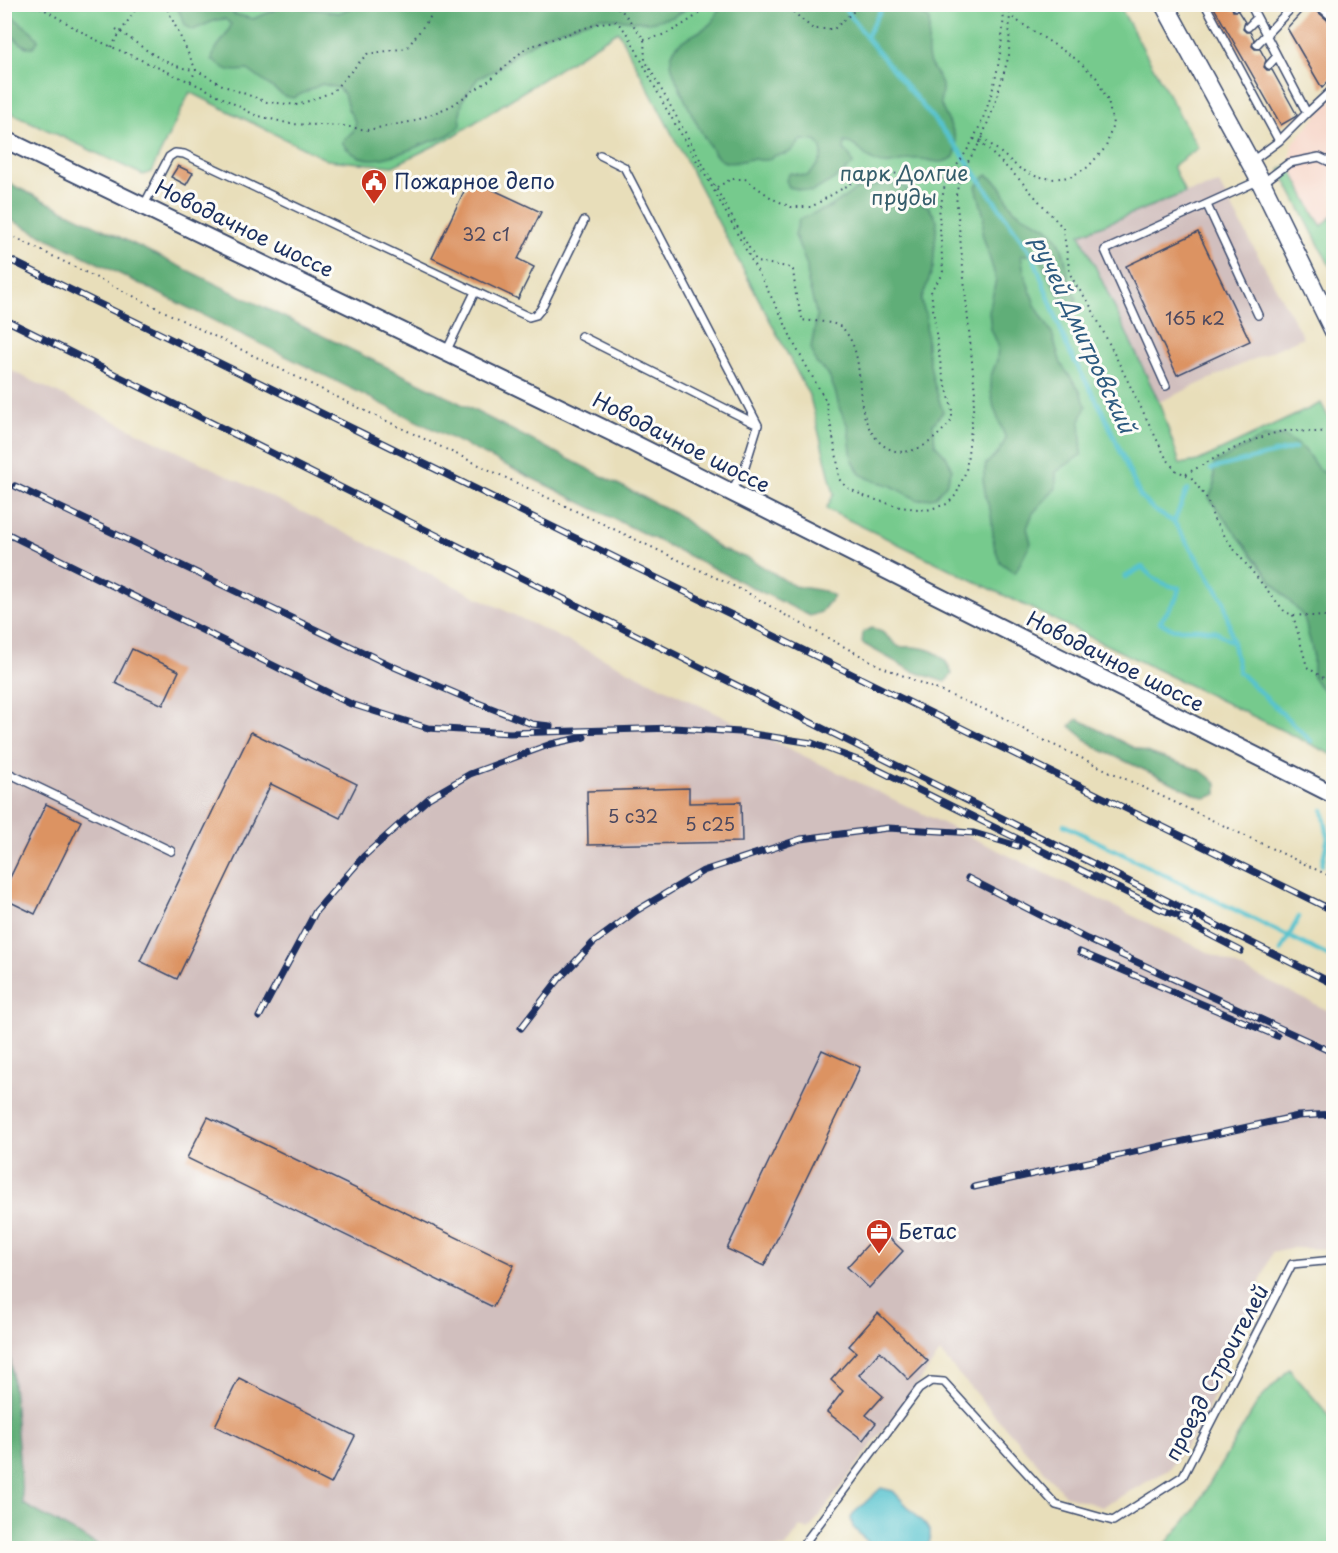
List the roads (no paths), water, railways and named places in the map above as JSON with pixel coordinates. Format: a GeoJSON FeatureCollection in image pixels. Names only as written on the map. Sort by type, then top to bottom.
{"type":"FeatureCollection","features":[{"type":"Feature","properties":{"kind":"main road"},"geometry":{"type":"LineString","coordinates":[[1164,4],[1261,182],[1334,331]]}},
{"type":"Feature","properties":{"kind":"street","name":"Новодачное шоссе"},"geometry":{"type":"LineString","coordinates":[[4,139],[731,492],[1334,795]]}},
{"type":"Feature","properties":{"kind":"lane"},"geometry":{"type":"LineString","coordinates":[[1205,4],[1219,23],[1240,61],[1279,141]]}},
{"type":"Feature","properties":{"kind":"lane"},"geometry":{"type":"LineString","coordinates":[[1250,4],[1307,113]]}},
{"type":"Feature","properties":{"kind":"lane"},"geometry":{"type":"LineString","coordinates":[[1257,44],[1295,4]]}},
{"type":"Feature","properties":{"kind":"lane"},"geometry":{"type":"LineString","coordinates":[[1317,4],[1334,19]]}},
{"type":"Feature","properties":{"kind":"lane"},"geometry":{"type":"LineString","coordinates":[[1248,27],[1257,18]]}},
{"type":"Feature","properties":{"kind":"lane"},"geometry":{"type":"LineString","coordinates":[[1269,65],[1277,56]]}},
{"type":"Feature","properties":{"kind":"lane"},"geometry":{"type":"LineString","coordinates":[[1281,87],[1289,79]]}},
{"type":"Feature","properties":{"kind":"lane"},"geometry":{"type":"LineString","coordinates":[[1250,163],[1279,141],[1334,88]]}},
{"type":"Feature","properties":{"kind":"lane"},"geometry":{"type":"LineString","coordinates":[[1261,107],[1267,101]]}},
{"type":"Feature","properties":{"kind":"lane"},"geometry":{"type":"LineString","coordinates":[[144,205],[169,157],[175,153],[184,154],[529,317],[536,315],[541,309],[584,222]]}},
{"type":"Feature","properties":{"kind":"lane"},"geometry":{"type":"LineString","coordinates":[[600,155],[624,167],[758,425],[745,467],[731,492]]}},
{"type":"Feature","properties":{"kind":"lane"},"geometry":{"type":"LineString","coordinates":[[1166,386],[1105,250],[1261,182],[1288,163],[1319,157],[1334,164]]}},
{"type":"Feature","properties":{"kind":"lane"},"geometry":{"type":"LineString","coordinates":[[1207,206],[1258,315]]}},
{"type":"Feature","properties":{"kind":"lane"},"geometry":{"type":"LineString","coordinates":[[446,352],[475,292]]}},
{"type":"Feature","properties":{"kind":"lane"},"geometry":{"type":"LineString","coordinates":[[581,336],[758,425]]}},
{"type":"Feature","properties":{"kind":"lane"},"geometry":{"type":"LineString","coordinates":[[4,771],[171,851]]}},
{"type":"Feature","properties":{"kind":"lane","name":"проезд Строителей"},"geometry":{"type":"LineString","coordinates":[[801,1548],[919,1389],[931,1381],[944,1382],[1056,1504],[1113,1521],[1183,1476],[1292,1264],[1334,1260]]}},
{"type":"Feature","properties":{"kind":"water"},"geometry":{"type":"Polygon","coordinates":[[[881,1488],[893,1491],[930,1530],[930,1540],[926,1548],[874,1548],[853,1527],[851,1518],[855,1512],[881,1488]]]}},
{"type":"Feature","properties":{"kind":"waterway","name":"ручей Дмитровский"},"geometry":{"type":"LineString","coordinates":[[842,4],[866,37],[959,150],[1033,256],[1068,349],[1104,414],[1140,496],[1155,511],[1174,522],[1224,601],[1239,672],[1311,741]]}},
{"type":"Feature","properties":{"kind":"waterway"},"geometry":{"type":"LineString","coordinates":[[866,37],[884,4]]}},
{"type":"Feature","properties":{"kind":"waterway"},"geometry":{"type":"LineString","coordinates":[[1211,469],[1295,448]]}},
{"type":"Feature","properties":{"kind":"waterway"},"geometry":{"type":"LineString","coordinates":[[1174,522],[1187,490]]}},
{"type":"Feature","properties":{"kind":"waterway"},"geometry":{"type":"LineString","coordinates":[[1125,577],[1142,567],[1159,581],[1179,588],[1176,599],[1160,622],[1172,629],[1215,631],[1233,643]]}},
{"type":"Feature","properties":{"kind":"waterway","name":"ручей Дмитровский"},"geometry":{"type":"LineString","coordinates":[[1322,865],[1328,837],[1323,810]]}},
{"type":"Feature","properties":{"kind":"waterway"},"geometry":{"type":"LineString","coordinates":[[1064,825],[1334,959]]}},
{"type":"Feature","properties":{"kind":"waterway","name":"ручей Дмитровский"},"geometry":{"type":"LineString","coordinates":[[1281,951],[1299,917]]}},
{"type":"Feature","properties":{"kind":"railway"},"geometry":{"type":"LineString","coordinates":[[4,257],[1334,911]]}},
{"type":"Feature","properties":{"kind":"railway"},"geometry":{"type":"LineString","coordinates":[[4,319],[1334,984]]}},
{"type":"Feature","properties":{"kind":"railway"},"geometry":{"type":"LineString","coordinates":[[15,486],[392,666],[532,724],[550,726]]}},
{"type":"Feature","properties":{"kind":"railway"},"geometry":{"type":"LineString","coordinates":[[4,532],[351,704],[428,728],[510,733],[674,728],[740,732],[812,743],[860,761],[1160,909],[1190,920]]}},
{"type":"Feature","properties":{"kind":"railway"},"geometry":{"type":"LineString","coordinates":[[259,1017],[316,911],[364,856],[429,798],[470,774],[551,744],[584,737]]}},
{"type":"Feature","properties":{"kind":"railway"},"geometry":{"type":"LineString","coordinates":[[521,1028],[559,979],[593,943],[636,911],[703,871],[801,839],[888,828],[974,833],[1018,846]]}},
{"type":"Feature","properties":{"kind":"railway"},"geometry":{"type":"LineString","coordinates":[[968,878],[1087,939],[1334,1053]]}},
{"type":"Feature","properties":{"kind":"railway"},"geometry":{"type":"LineString","coordinates":[[1181,920],[1241,951]]}},
{"type":"Feature","properties":{"kind":"railway"},"geometry":{"type":"LineString","coordinates":[[1080,952],[1277,1036]]}},
{"type":"Feature","properties":{"kind":"railway"},"geometry":{"type":"LineString","coordinates":[[974,1187],[1298,1116],[1334,1114]]}},
{"type":"Feature","properties":{"kind":"place","name":"Пожарное депо"},"geometry":{"type":"Point","coordinates":[374,205]}},
{"type":"Feature","properties":{"kind":"place","name":"Бетас"},"geometry":{"type":"Point","coordinates":[879,1255]}},
{"type":"Feature","properties":{"kind":"park label","name":"парк Долгие пруды"},"geometry":{"type":"Point","coordinates":[904,186]}}]}
